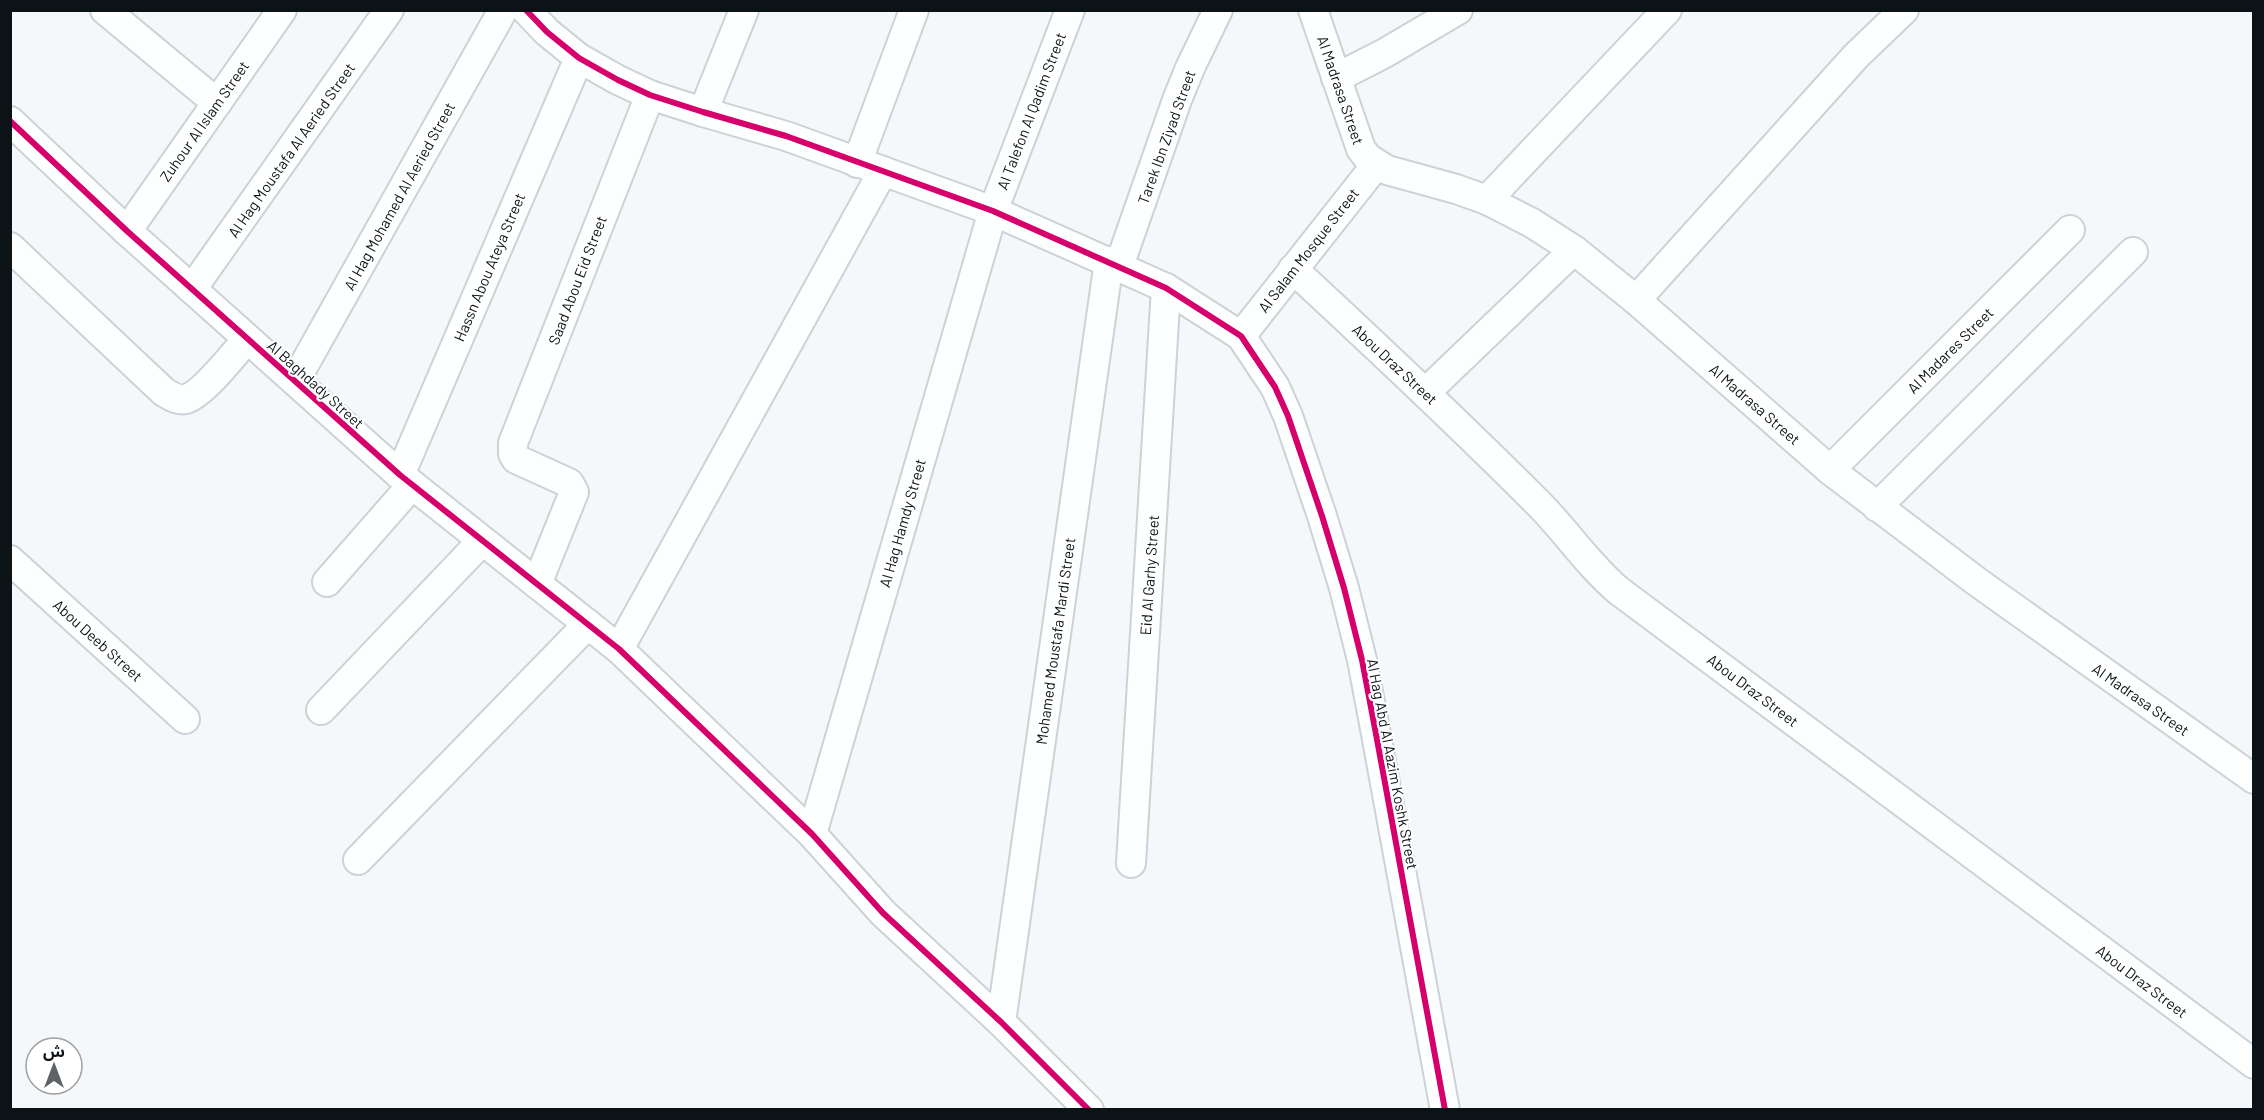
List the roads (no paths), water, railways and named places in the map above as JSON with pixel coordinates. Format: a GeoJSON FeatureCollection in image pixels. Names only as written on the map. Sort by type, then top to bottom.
{"type":"FeatureCollection","features":[{"type":"Feature","properties":{"kind":"street"},"geometry":{"type":"LineString","coordinates":[[105,10],[217,103]]}},
{"type":"Feature","properties":{"kind":"street","name":"Zuhour Al Islam Street"},"geometry":{"type":"LineString","coordinates":[[127,231],[282,10]]}},
{"type":"Feature","properties":{"kind":"street","name":"Al Hag Moustafa Al Aeried Street"},"geometry":{"type":"LineString","coordinates":[[192,289],[389,10]]}},
{"type":"Feature","properties":{"kind":"street","name":"Al Hag Mohamed Al Aeried Street"},"geometry":{"type":"LineString","coordinates":[[295,381],[503,10]]}},
{"type":"Feature","properties":{"kind":"street"},"geometry":{"type":"LineString","coordinates":[[526,10],[547,32],[579,58],[618,81],[650,95],[786,136],[993,211],[1166,288],[1241,336]]}},
{"type":"Feature","properties":{"kind":"street"},"geometry":{"type":"LineString","coordinates":[[703,112],[744,10]]}},
{"type":"Feature","properties":{"kind":"street"},"geometry":{"type":"LineString","coordinates":[[619,649],[870,167],[914,10]]}},
{"type":"Feature","properties":{"kind":"street","name":"Al Talefon Al Qadim Street"},"geometry":{"type":"LineString","coordinates":[[993,211],[1070,10]]}},
{"type":"Feature","properties":{"kind":"street","name":"Tarek Ibn Ziyad Street"},"geometry":{"type":"LineString","coordinates":[[1114,263],[1190,68],[1218,10]]}},
{"type":"Feature","properties":{"kind":"street","name":"Al Madrasa Street"},"geometry":{"type":"LineString","coordinates":[[1313,10],[1361,149],[1376,165],[1487,200],[1532,223],[1574,250],[1636,300],[1830,470],[1877,507],[1976,581],[2253,779]]}},
{"type":"Feature","properties":{"kind":"street"},"geometry":{"type":"LineString","coordinates":[[1336,78],[1385,53],[1458,10]]}},
{"type":"Feature","properties":{"kind":"street"},"geometry":{"type":"LineString","coordinates":[[1487,200],[1667,10]]}},
{"type":"Feature","properties":{"kind":"street"},"geometry":{"type":"LineString","coordinates":[[1636,300],[1856,56],[1904,10]]}},
{"type":"Feature","properties":{"kind":"street","name":"Hassn Abou Ateya Street"},"geometry":{"type":"LineString","coordinates":[[327,582],[406,480],[579,58]]}},
{"type":"Feature","properties":{"kind":"street","name":"Saad Abou Eid Street"},"geometry":{"type":"LineString","coordinates":[[537,584],[574,492],[569,483],[522,462],[513,454],[513,443],[650,95]]}},
{"type":"Feature","properties":{"kind":"street","name":"Al Baghdady Street"},"geometry":{"type":"LineString","coordinates":[[10,121],[127,231],[406,480],[619,649],[812,834],[883,913],[1001,1022],[1089,1110]]}},
{"type":"Feature","properties":{"kind":"street","name":"Al Salam Mosque Street"},"geometry":{"type":"LineString","coordinates":[[1241,336],[1376,165]]}},
{"type":"Feature","properties":{"kind":"street","name":"Al Hag Hamdy Street"},"geometry":{"type":"LineString","coordinates":[[812,834],[993,211]]}},
{"type":"Feature","properties":{"kind":"street","name":"Al Madares Street"},"geometry":{"type":"LineString","coordinates":[[1830,470],[2070,230]]}},
{"type":"Feature","properties":{"kind":"street"},"geometry":{"type":"LineString","coordinates":[[10,247],[164,392],[177,399],[187,399],[203,388],[247,339]]}},
{"type":"Feature","properties":{"kind":"street"},"geometry":{"type":"LineString","coordinates":[[1426,392],[1574,250]]}},
{"type":"Feature","properties":{"kind":"street"},"geometry":{"type":"LineString","coordinates":[[1877,507],[2133,252]]}},
{"type":"Feature","properties":{"kind":"street","name":"Mohamed Moustafa Mardi Street"},"geometry":{"type":"LineString","coordinates":[[1001,1022],[1114,263]]}},
{"type":"Feature","properties":{"kind":"street","name":"Abou Draz Street"},"geometry":{"type":"LineString","coordinates":[[1293,269],[1426,392],[1550,514],[1590,564],[1619,591],[2253,1064]]}},
{"type":"Feature","properties":{"kind":"street","name":"Eid Al Garhy Street"},"geometry":{"type":"LineString","coordinates":[[1131,863],[1166,288]]}},
{"type":"Feature","properties":{"kind":"street","name":"Al Hag Abd Al Aazim Koshk Street"},"geometry":{"type":"LineString","coordinates":[[1241,336],[1275,387],[1288,416],[1344,588],[1362,660],[1445,1110]]}},
{"type":"Feature","properties":{"kind":"street"},"geometry":{"type":"LineString","coordinates":[[321,710],[482,541]]}},
{"type":"Feature","properties":{"kind":"street","name":"Abou Deeb Street"},"geometry":{"type":"LineString","coordinates":[[10,560],[185,719]]}},
{"type":"Feature","properties":{"kind":"street"},"geometry":{"type":"LineString","coordinates":[[358,860],[588,624]]}}]}
